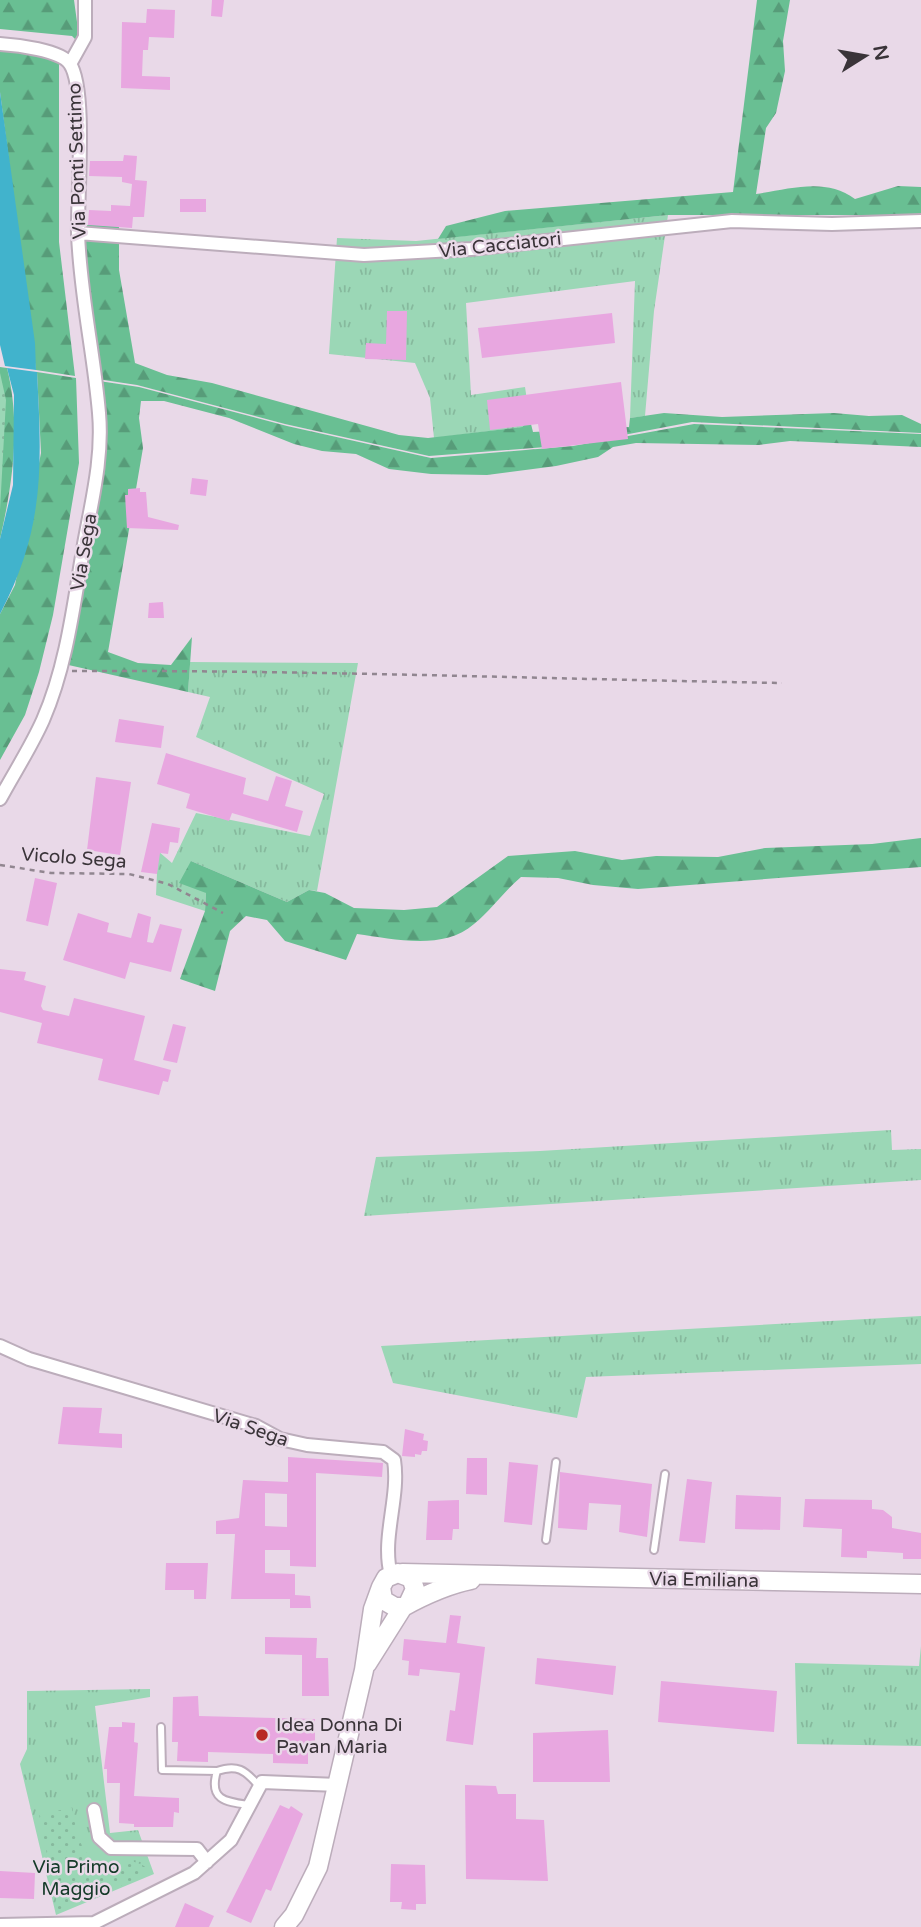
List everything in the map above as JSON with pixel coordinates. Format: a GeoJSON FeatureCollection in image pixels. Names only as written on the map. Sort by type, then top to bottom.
{"type":"FeatureCollection","features":[{"type":"Feature","properties":{"kind":"main road","name":"Via Emiliana"},"geometry":{"type":"LineString","coordinates":[[406,1606],[455,1583],[488,1576]]}},
{"type":"Feature","properties":{"kind":"main road","name":"Via Emiliana"},"geometry":{"type":"LineString","coordinates":[[391,1578],[488,1576],[921,1584]]}},
{"type":"Feature","properties":{"kind":"main road"},"geometry":{"type":"LineString","coordinates":[[391,1578],[383,1600],[389,1605],[406,1606]]}},
{"type":"Feature","properties":{"kind":"main road"},"geometry":{"type":"LineString","coordinates":[[364,1670],[415,1589],[411,1578],[391,1578]]}},
{"type":"Feature","properties":{"kind":"main road"},"geometry":{"type":"LineString","coordinates":[[284,1927],[294,1915],[317,1867],[364,1670],[373,1609],[391,1578]]}},
{"type":"Feature","properties":{"kind":"street"},"geometry":{"type":"LineString","coordinates":[[70,64],[85,37],[85,0]]}},
{"type":"Feature","properties":{"kind":"street","name":"Via Ponti Settimo"},"geometry":{"type":"LineString","coordinates":[[0,44],[61,56],[70,64],[78,104],[78,233],[82,291]]}},
{"type":"Feature","properties":{"kind":"street","name":"Via Cacciatori"},"geometry":{"type":"LineString","coordinates":[[78,233],[364,255],[471,249],[732,221],[921,221]]}},
{"type":"Feature","properties":{"kind":"street","name":"Via Sega"},"geometry":{"type":"LineString","coordinates":[[0,799],[43,719],[59,671],[100,460],[99,413],[82,291]]}},
{"type":"Feature","properties":{"kind":"street","name":"Via Sega"},"geometry":{"type":"LineString","coordinates":[[0,1346],[29,1359],[256,1426],[281,1439],[383,1452],[394,1460],[396,1474],[388,1555],[391,1578]]}},
{"type":"Feature","properties":{"kind":"street"},"geometry":{"type":"LineString","coordinates":[[0,1925],[94,1923],[194,1873],[231,1840],[258,1785],[275,1782],[338,1785]]}},
{"type":"Feature","properties":{"kind":"street"},"geometry":{"type":"LineString","coordinates":[[94,1810],[99,1837],[111,1848],[197,1849],[207,1861]]}},
{"type":"Feature","properties":{"kind":"lane"},"geometry":{"type":"LineString","coordinates":[[546,1540],[556,1462]]}},
{"type":"Feature","properties":{"kind":"lane"},"geometry":{"type":"LineString","coordinates":[[654,1550],[665,1474]]}},
{"type":"Feature","properties":{"kind":"lane"},"geometry":{"type":"LineString","coordinates":[[161,1727],[162,1770],[218,1771],[230,1767],[246,1770],[258,1785]]}},
{"type":"Feature","properties":{"kind":"lane"},"geometry":{"type":"LineString","coordinates":[[218,1771],[214,1782],[216,1793],[225,1802],[250,1805]]}},
{"type":"Feature","properties":{"kind":"path"},"geometry":{"type":"LineString","coordinates":[[59,671],[312,671],[526,679],[782,682]]}},
{"type":"Feature","properties":{"kind":"path","name":"Vicolo Sega"},"geometry":{"type":"LineString","coordinates":[[0,865],[51,873],[129,874],[168,884],[223,913]]}},
{"type":"Feature","properties":{"kind":"green space"},"geometry":{"type":"Polygon","coordinates":[[[0,0],[74,0],[80,44],[72,36],[0,29],[0,0]]]}},
{"type":"Feature","properties":{"kind":"green space"},"geometry":{"type":"Polygon","coordinates":[[[757,0],[790,0],[783,41],[785,71],[776,113],[766,128],[756,194],[820,186],[844,192],[855,199],[898,186],[921,187],[921,215],[668,215],[438,239],[446,226],[505,211],[733,192],[757,0]]]}},
{"type":"Feature","properties":{"kind":"green space"},"geometry":{"type":"Polygon","coordinates":[[[0,51],[59,57],[59,242],[75,376],[36,370],[0,92],[0,51]]]}},
{"type":"Feature","properties":{"kind":"green space"},"geometry":{"type":"Polygon","coordinates":[[[668,215],[654,311],[645,416],[630,418],[635,281],[466,303],[471,395],[525,387],[530,420],[522,427],[434,438],[430,398],[415,363],[329,354],[337,238],[416,241],[668,215]]]}},
{"type":"Feature","properties":{"kind":"green space"},"geometry":{"type":"Polygon","coordinates":[[[101,221],[119,222],[119,270],[135,363],[167,375],[212,383],[399,435],[428,438],[522,427],[530,420],[533,432],[629,427],[630,418],[664,413],[722,417],[834,413],[902,415],[921,424],[921,433],[692,422],[571,445],[429,456],[285,424],[137,385],[97,379],[80,227],[101,221]]]}},
{"type":"Feature","properties":{"kind":"green space"},"geometry":{"type":"Polygon","coordinates":[[[0,367],[7,368],[11,389],[14,453],[9,497],[0,539],[0,367]]]}},
{"type":"Feature","properties":{"kind":"green space"},"geometry":{"type":"Polygon","coordinates":[[[37,372],[76,378],[79,463],[53,615],[39,672],[25,715],[0,760],[0,614],[15,585],[41,453],[37,372]]]}},
{"type":"Feature","properties":{"kind":"green space"},"geometry":{"type":"Polygon","coordinates":[[[0,373],[6,400],[0,510],[0,373]]]}},
{"type":"Feature","properties":{"kind":"green space"},"geometry":{"type":"Polygon","coordinates":[[[99,381],[139,387],[287,426],[431,458],[573,446],[694,424],[921,434],[921,447],[790,441],[759,445],[636,443],[613,447],[598,457],[556,466],[487,475],[431,474],[389,469],[356,454],[322,451],[294,444],[229,418],[164,401],[141,401],[139,418],[143,448],[108,652],[138,663],[171,665],[192,637],[188,692],[64,664],[97,495],[99,381]]]}},
{"type":"Feature","properties":{"kind":"green space"},"geometry":{"type":"Polygon","coordinates":[[[190,662],[358,663],[317,891],[309,890],[287,902],[191,861],[206,893],[205,911],[156,895],[158,851],[172,863],[196,813],[310,836],[324,794],[196,737],[210,697],[188,692],[190,662]]]}},
{"type":"Feature","properties":{"kind":"green space"},"geometry":{"type":"Polygon","coordinates":[[[921,838],[921,867],[638,889],[593,885],[558,878],[521,877],[480,919],[462,932],[448,938],[418,941],[357,934],[346,960],[285,941],[267,920],[246,916],[230,931],[215,991],[180,979],[205,911],[206,893],[179,883],[191,861],[287,902],[309,890],[325,893],[354,908],[404,910],[437,907],[508,856],[575,851],[622,860],[656,856],[718,857],[765,848],[872,844],[921,838]]]}},
{"type":"Feature","properties":{"kind":"green space"},"geometry":{"type":"Polygon","coordinates":[[[891,1130],[892,1150],[921,1149],[921,1180],[364,1216],[376,1157],[540,1151],[891,1130]]]}},
{"type":"Feature","properties":{"kind":"green space"},"geometry":{"type":"Polygon","coordinates":[[[921,1316],[921,1364],[586,1377],[577,1418],[393,1383],[381,1346],[921,1316]]]}},
{"type":"Feature","properties":{"kind":"green space"},"geometry":{"type":"Polygon","coordinates":[[[921,1646],[921,1746],[797,1744],[795,1663],[919,1666],[921,1646]]]}},
{"type":"Feature","properties":{"kind":"green space"},"geometry":{"type":"Polygon","coordinates":[[[150,1689],[150,1697],[95,1706],[110,1833],[138,1830],[154,1874],[56,1915],[20,1764],[27,1749],[27,1691],[150,1689]]]}},
{"type":"Feature","properties":{"kind":"green space","name":"Via Primo Maggio"},"geometry":{"type":"Polygon","coordinates":[[[72,1808],[80,1840],[92,1859],[99,1864],[135,1862],[147,1868],[148,1875],[58,1910],[39,1814],[72,1808]]]}},
{"type":"Feature","properties":{"kind":"water"},"geometry":{"type":"Polygon","coordinates":[[[0,92],[35,343],[36,370],[5,366],[0,345],[0,92]]]}},
{"type":"Feature","properties":{"kind":"water"},"geometry":{"type":"Polygon","coordinates":[[[7,368],[37,372],[40,437],[33,524],[15,583],[0,614],[0,539],[13,485],[14,395],[7,368]]]}},
{"type":"Feature","properties":{"kind":"building"},"geometry":{"type":"Polygon","coordinates":[[[212,0],[224,0],[222,17],[211,16],[212,0]]]}},
{"type":"Feature","properties":{"kind":"building"},"geometry":{"type":"Polygon","coordinates":[[[147,9],[175,10],[174,38],[149,37],[148,50],[143,50],[142,76],[170,77],[170,90],[121,88],[122,22],[146,23],[147,9]]]}},
{"type":"Feature","properties":{"kind":"building"},"geometry":{"type":"Polygon","coordinates":[[[124,155],[137,156],[135,180],[147,181],[144,217],[133,217],[132,228],[88,225],[89,210],[111,211],[111,205],[130,206],[132,184],[122,182],[122,177],[89,176],[90,161],[123,161],[124,155]]]}},
{"type":"Feature","properties":{"kind":"building"},"geometry":{"type":"Polygon","coordinates":[[[180,199],[206,199],[206,212],[180,212],[180,199]]]}},
{"type":"Feature","properties":{"kind":"building"},"geometry":{"type":"Polygon","coordinates":[[[387,311],[407,311],[406,360],[365,359],[366,343],[386,344],[387,311]]]}},
{"type":"Feature","properties":{"kind":"building"},"geometry":{"type":"Polygon","coordinates":[[[612,313],[615,343],[482,358],[478,328],[612,313]]]}},
{"type":"Feature","properties":{"kind":"building"},"geometry":{"type":"Polygon","coordinates":[[[621,382],[628,439],[542,449],[538,424],[490,430],[487,400],[621,382]]]}},
{"type":"Feature","properties":{"kind":"building"},"geometry":{"type":"Polygon","coordinates":[[[192,478],[208,480],[206,496],[190,494],[192,478]]]}},
{"type":"Feature","properties":{"kind":"building"},"geometry":{"type":"Polygon","coordinates":[[[140,488],[140,492],[146,492],[148,517],[179,525],[178,530],[127,528],[125,495],[128,495],[128,489],[140,488]]]}},
{"type":"Feature","properties":{"kind":"building"},"geometry":{"type":"Polygon","coordinates":[[[163,602],[164,618],[148,618],[149,603],[163,602]]]}},
{"type":"Feature","properties":{"kind":"building"},"geometry":{"type":"Polygon","coordinates":[[[119,719],[164,726],[161,748],[115,742],[119,719]]]}},
{"type":"Feature","properties":{"kind":"building"},"geometry":{"type":"Polygon","coordinates":[[[166,753],[246,778],[243,794],[268,801],[276,776],[292,781],[285,806],[303,811],[297,832],[232,813],[229,821],[186,808],[190,794],[157,784],[166,753]]]}},
{"type":"Feature","properties":{"kind":"building"},"geometry":{"type":"Polygon","coordinates":[[[96,777],[131,782],[120,855],[87,850],[96,777]]]}},
{"type":"Feature","properties":{"kind":"building"},"geometry":{"type":"Polygon","coordinates":[[[152,823],[180,828],[178,843],[170,842],[168,854],[160,853],[157,874],[141,872],[152,823]]]}},
{"type":"Feature","properties":{"kind":"building"},"geometry":{"type":"Polygon","coordinates":[[[35,878],[57,883],[48,926],[26,921],[35,878]]]}},
{"type":"Feature","properties":{"kind":"building"},"geometry":{"type":"Polygon","coordinates":[[[78,913],[109,923],[107,932],[131,938],[138,913],[151,917],[147,942],[153,943],[160,924],[182,929],[171,972],[130,962],[125,979],[63,960],[78,913]]]}},
{"type":"Feature","properties":{"kind":"building"},"geometry":{"type":"Polygon","coordinates":[[[0,969],[26,972],[24,980],[46,986],[41,1006],[43,1010],[69,1016],[74,998],[145,1016],[134,1060],[171,1070],[168,1082],[163,1081],[159,1095],[98,1080],[103,1059],[37,1043],[42,1023],[0,1012],[0,969]]]}},
{"type":"Feature","properties":{"kind":"building"},"geometry":{"type":"Polygon","coordinates":[[[173,1024],[186,1027],[177,1063],[163,1060],[173,1024]]]}},
{"type":"Feature","properties":{"kind":"building"},"geometry":{"type":"Polygon","coordinates":[[[63,1407],[102,1408],[99,1433],[122,1434],[122,1448],[58,1444],[63,1407]]]}},
{"type":"Feature","properties":{"kind":"building"},"geometry":{"type":"Polygon","coordinates":[[[405,1429],[424,1434],[423,1440],[428,1441],[427,1451],[422,1451],[421,1455],[415,1454],[415,1457],[402,1456],[405,1429]]]}},
{"type":"Feature","properties":{"kind":"building"},"geometry":{"type":"Polygon","coordinates":[[[288,1457],[383,1463],[382,1477],[316,1473],[316,1567],[290,1566],[290,1550],[265,1550],[265,1573],[295,1574],[295,1595],[310,1596],[311,1608],[290,1608],[290,1599],[231,1599],[235,1534],[216,1534],[216,1521],[239,1518],[243,1480],[288,1482],[288,1457]],[[265,1493],[265,1526],[287,1527],[287,1494],[265,1493]]]}},
{"type":"Feature","properties":{"kind":"building"},"geometry":{"type":"Polygon","coordinates":[[[467,1458],[487,1458],[487,1495],[466,1494],[467,1458]]]}},
{"type":"Feature","properties":{"kind":"building"},"geometry":{"type":"Polygon","coordinates":[[[509,1462],[538,1465],[532,1525],[504,1522],[509,1462]]]}},
{"type":"Feature","properties":{"kind":"building"},"geometry":{"type":"Polygon","coordinates":[[[560,1472],[652,1484],[647,1537],[619,1532],[621,1505],[589,1503],[587,1530],[558,1528],[560,1472]]]}},
{"type":"Feature","properties":{"kind":"building"},"geometry":{"type":"Polygon","coordinates":[[[687,1479],[712,1482],[705,1543],[679,1541],[687,1479]]]}},
{"type":"Feature","properties":{"kind":"building"},"geometry":{"type":"Polygon","coordinates":[[[736,1495],[781,1497],[780,1530],[735,1529],[736,1495]]]}},
{"type":"Feature","properties":{"kind":"building"},"geometry":{"type":"Polygon","coordinates":[[[805,1499],[872,1500],[872,1509],[883,1510],[892,1517],[892,1528],[921,1533],[921,1559],[903,1559],[903,1553],[867,1551],[867,1558],[841,1557],[842,1529],[803,1527],[805,1499]]]}},
{"type":"Feature","properties":{"kind":"building"},"geometry":{"type":"Polygon","coordinates":[[[459,1500],[459,1529],[453,1529],[452,1540],[426,1540],[428,1501],[459,1500]]]}},
{"type":"Feature","properties":{"kind":"building"},"geometry":{"type":"Polygon","coordinates":[[[166,1563],[208,1563],[206,1599],[194,1599],[194,1590],[165,1590],[166,1563]]]}},
{"type":"Feature","properties":{"kind":"building"},"geometry":{"type":"Polygon","coordinates":[[[450,1615],[461,1616],[457,1643],[485,1647],[473,1745],[446,1741],[450,1710],[455,1711],[460,1673],[420,1669],[419,1676],[408,1675],[409,1661],[402,1660],[404,1639],[446,1643],[450,1615]]]}},
{"type":"Feature","properties":{"kind":"building"},"geometry":{"type":"Polygon","coordinates":[[[265,1637],[317,1638],[316,1658],[328,1658],[329,1696],[302,1696],[302,1655],[265,1654],[265,1637]]]}},
{"type":"Feature","properties":{"kind":"building"},"geometry":{"type":"Polygon","coordinates":[[[537,1658],[616,1666],[613,1695],[535,1684],[537,1658]]]}},
{"type":"Feature","properties":{"kind":"building"},"geometry":{"type":"Polygon","coordinates":[[[661,1681],[777,1691],[774,1732],[658,1722],[661,1681]]]}},
{"type":"Feature","properties":{"kind":"building"},"geometry":{"type":"Polygon","coordinates":[[[198,1696],[199,1716],[315,1719],[315,1746],[308,1746],[308,1764],[273,1763],[273,1754],[208,1752],[208,1762],[177,1761],[178,1742],[172,1742],[173,1697],[198,1696]]]}},
{"type":"Feature","properties":{"kind":"building"},"geometry":{"type":"Polygon","coordinates":[[[122,1722],[135,1723],[134,1742],[138,1743],[134,1796],[179,1798],[179,1813],[174,1812],[173,1827],[134,1827],[134,1824],[119,1823],[120,1783],[107,1783],[107,1769],[104,1769],[109,1727],[122,1727],[122,1722]]]}},
{"type":"Feature","properties":{"kind":"building"},"geometry":{"type":"Polygon","coordinates":[[[608,1730],[610,1782],[533,1782],[533,1733],[608,1730]]]}},
{"type":"Feature","properties":{"kind":"building"},"geometry":{"type":"Polygon","coordinates":[[[465,1785],[496,1786],[498,1794],[516,1794],[516,1819],[544,1820],[548,1881],[466,1879],[465,1785]]]}},
{"type":"Feature","properties":{"kind":"building"},"geometry":{"type":"Polygon","coordinates":[[[280,1805],[289,1809],[291,1806],[303,1814],[271,1891],[266,1889],[251,1923],[226,1912],[280,1805]]]}},
{"type":"Feature","properties":{"kind":"building"},"geometry":{"type":"Polygon","coordinates":[[[391,1864],[425,1865],[426,1904],[416,1904],[416,1910],[401,1909],[402,1902],[390,1902],[391,1864]]]}},
{"type":"Feature","properties":{"kind":"building"},"geometry":{"type":"Polygon","coordinates":[[[0,1871],[35,1873],[34,1899],[0,1898],[0,1871]]]}},
{"type":"Feature","properties":{"kind":"building"},"geometry":{"type":"Polygon","coordinates":[[[185,1903],[214,1916],[209,1927],[175,1927],[185,1903]]]}},
{"type":"Feature","properties":{"kind":"place","name":"Idea Donna Di Pavan Maria"},"geometry":{"type":"Point","coordinates":[262,1735]}}]}
